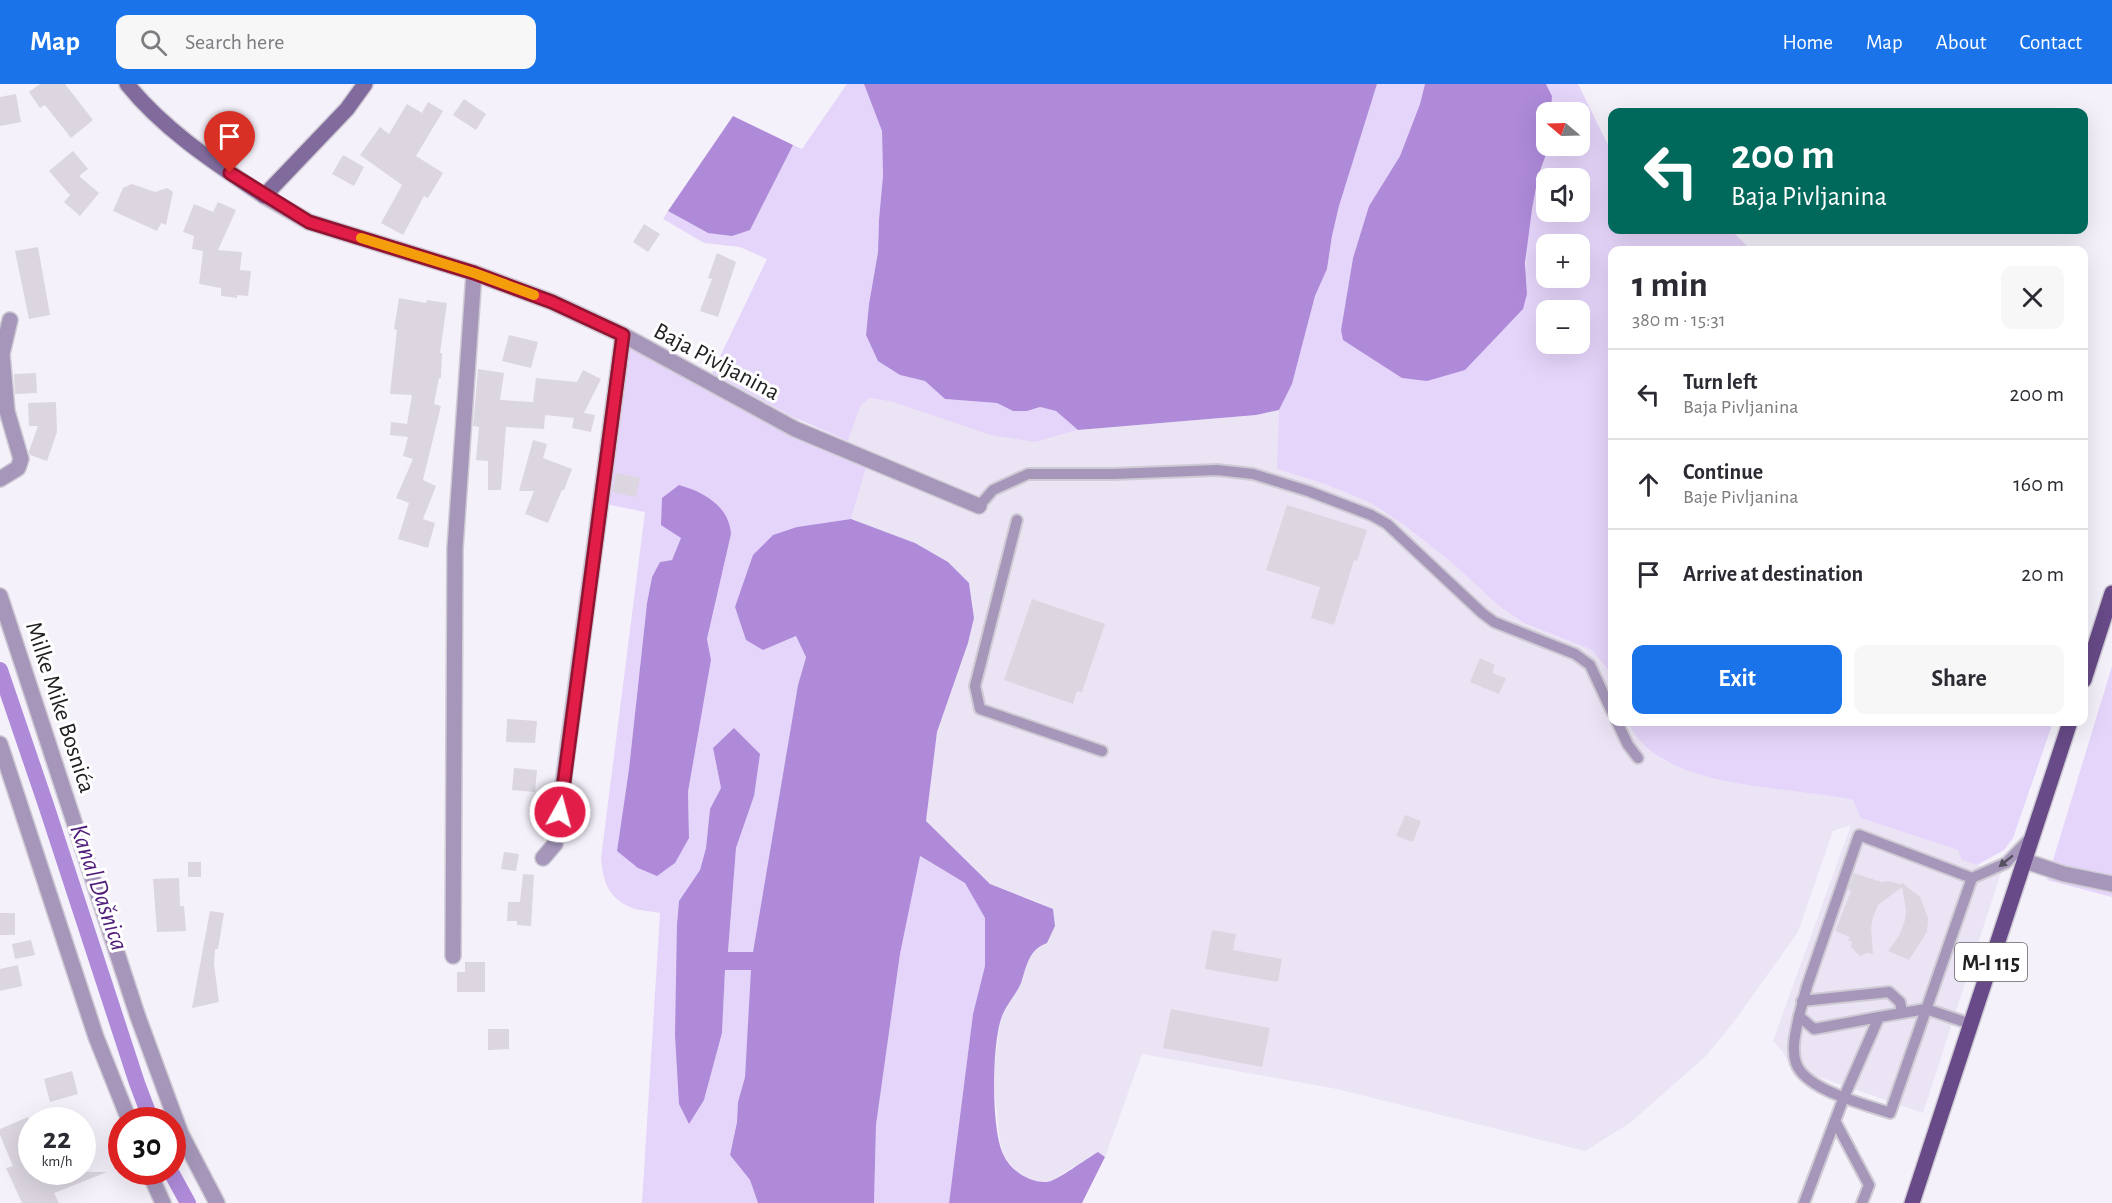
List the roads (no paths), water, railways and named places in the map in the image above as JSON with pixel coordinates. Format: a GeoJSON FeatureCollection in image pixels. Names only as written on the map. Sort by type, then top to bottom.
{"type":"FeatureCollection","features":[{"type":"Feature","properties":{"kind":"main road"},"geometry":{"type":"LineString","coordinates":[[2088,671],[2106,633],[2112,593]]}},
{"type":"Feature","properties":{"kind":"main road","name":"M-I 115"},"geometry":{"type":"LineString","coordinates":[[1912,1203],[2069,726]]}},
{"type":"Feature","properties":{"kind":"street"},"geometry":{"type":"LineString","coordinates":[[127,84],[163,121],[212,161],[264,196],[347,109],[365,84]]}},
{"type":"Feature","properties":{"kind":"street","name":"Baja Pivljanina"},"geometry":{"type":"LineString","coordinates":[[264,196],[309,222],[474,273],[552,302],[623,335],[795,429],[979,506]]}},
{"type":"Feature","properties":{"kind":"street"},"geometry":{"type":"LineString","coordinates":[[453,956],[455,548],[474,273]]}},
{"type":"Feature","properties":{"kind":"street"},"geometry":{"type":"LineString","coordinates":[[0,479],[18,468],[21,459],[7,411],[2,354],[10,320]]}},
{"type":"Feature","properties":{"kind":"street"},"geometry":{"type":"LineString","coordinates":[[543,858],[555,844],[623,335]]}},
{"type":"Feature","properties":{"kind":"street","name":"Milke Mike Bosnića"},"geometry":{"type":"LineString","coordinates":[[0,596],[138,1017],[181,1134],[217,1203]]}},
{"type":"Feature","properties":{"kind":"street"},"geometry":{"type":"LineString","coordinates":[[0,744],[96,1037],[124,1107]]}},
{"type":"Feature","properties":{"kind":"street"},"geometry":{"type":"LineString","coordinates":[[2025,861],[2064,874],[2112,884]]}},
{"type":"Feature","properties":{"kind":"street"},"geometry":{"type":"LineString","coordinates":[[155,1185],[164,1203]]}},
{"type":"Feature","properties":{"kind":"lane"},"geometry":{"type":"LineString","coordinates":[[979,506],[993,490],[1028,474],[1218,470],[1253,474],[1308,491],[1371,515],[1387,524],[1494,622],[1575,654],[1584,660],[1590,665],[1608,703]]}},
{"type":"Feature","properties":{"kind":"lane"},"geometry":{"type":"LineString","coordinates":[[1017,520],[975,686],[980,709],[1102,751]]}},
{"type":"Feature","properties":{"kind":"lane"},"geometry":{"type":"LineString","coordinates":[[1619,726],[1628,745],[1638,758]]}},
{"type":"Feature","properties":{"kind":"lane"},"geometry":{"type":"LineString","coordinates":[[1972,878],[1890,1113],[1823,1088],[1802,1075],[1796,1064],[1794,1053],[1802,1001],[1859,835],[1972,878],[2006,863],[2033,833]]}},
{"type":"Feature","properties":{"kind":"lane"},"geometry":{"type":"LineString","coordinates":[[1802,1001],[1888,992],[1900,1002],[1902,1012]]}},
{"type":"Feature","properties":{"kind":"lane"},"geometry":{"type":"LineString","coordinates":[[1799,1016],[1814,1029],[1926,1009],[1971,1024]]}},
{"type":"Feature","properties":{"kind":"lane"},"geometry":{"type":"LineString","coordinates":[[1804,1203],[1844,1097],[1879,1017]]}},
{"type":"Feature","properties":{"kind":"lane"},"geometry":{"type":"LineString","coordinates":[[1835,1121],[1869,1185],[1862,1203]]}},
{"type":"Feature","properties":{"kind":"waterway","name":"Kanal Dašnica"},"geometry":{"type":"LineString","coordinates":[[0,670],[146,1107]]}},
{"type":"Feature","properties":{"kind":"waterway","name":"Kanal Dašnica"},"geometry":{"type":"LineString","coordinates":[[178,1185],[188,1203]]}}]}
